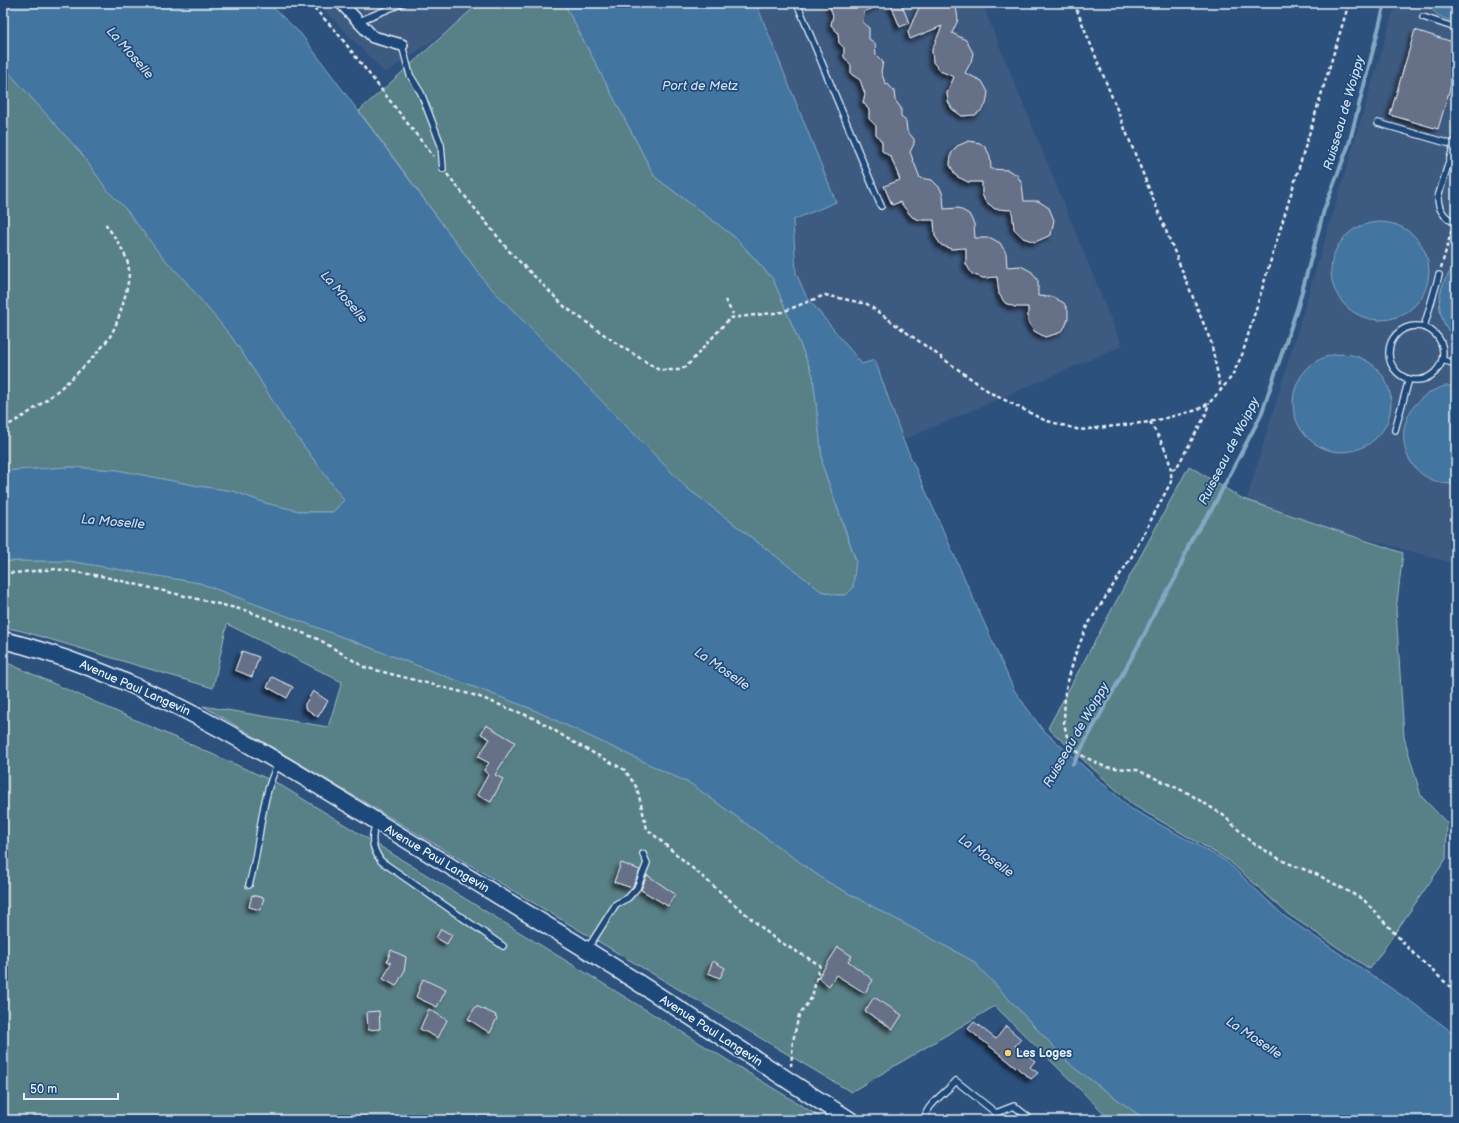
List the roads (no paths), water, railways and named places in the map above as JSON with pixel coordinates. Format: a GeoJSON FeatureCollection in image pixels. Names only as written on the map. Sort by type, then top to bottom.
{"type":"FeatureCollection","features":[{"type":"Feature","properties":{"kind":"main road","name":"Avenue Paul Langevin"},"geometry":{"type":"LineString","coordinates":[[3,640],[61,657],[116,677],[170,701],[279,762],[586,950],[850,1120]]}},
{"type":"Feature","properties":{"kind":"street"},"geometry":{"type":"LineString","coordinates":[[341,3],[374,37],[402,45]]}},
{"type":"Feature","properties":{"kind":"lane"},"geometry":{"type":"LineString","coordinates":[[359,21],[403,3]]}},
{"type":"Feature","properties":{"kind":"lane"},"geometry":{"type":"LineString","coordinates":[[797,3],[881,206]]}},
{"type":"Feature","properties":{"kind":"lane"},"geometry":{"type":"LineString","coordinates":[[1423,17],[1456,28]]}},
{"type":"Feature","properties":{"kind":"lane"},"geometry":{"type":"LineString","coordinates":[[402,45],[410,75],[421,93],[441,145],[443,169]]}},
{"type":"Feature","properties":{"kind":"lane"},"geometry":{"type":"LineString","coordinates":[[1378,123],[1455,142],[1438,197],[1438,204],[1443,214],[1455,223]]}},
{"type":"Feature","properties":{"kind":"lane"},"geometry":{"type":"LineString","coordinates":[[1424,327],[1439,274]]}},
{"type":"Feature","properties":{"kind":"lane"},"geometry":{"type":"LineString","coordinates":[[1407,327],[1424,327],[1432,330],[1442,344],[1442,360],[1433,374],[1425,378],[1409,379],[1401,376],[1392,366],[1389,354],[1390,345],[1394,337],[1407,327]]}},
{"type":"Feature","properties":{"kind":"lane"},"geometry":{"type":"LineString","coordinates":[[1442,360],[1456,364]]}},
{"type":"Feature","properties":{"kind":"lane"},"geometry":{"type":"LineString","coordinates":[[1395,430],[1409,379]]}},
{"type":"Feature","properties":{"kind":"lane"},"geometry":{"type":"LineString","coordinates":[[249,885],[255,864],[267,791],[279,762]]}},
{"type":"Feature","properties":{"kind":"lane"},"geometry":{"type":"LineString","coordinates":[[376,821],[371,836],[374,851],[381,861],[502,946]]}},
{"type":"Feature","properties":{"kind":"lane"},"geometry":{"type":"LineString","coordinates":[[586,950],[616,904],[628,898],[637,888],[647,863],[643,854]]}},
{"type":"Feature","properties":{"kind":"lane"},"geometry":{"type":"LineString","coordinates":[[925,1120],[924,1114],[928,1108],[947,1092],[956,1081],[996,1113],[1014,1106],[1028,1117],[1028,1120]]}},
{"type":"Feature","properties":{"kind":"water"},"geometry":{"type":"Polygon","coordinates":[[[3,3],[268,3],[301,34],[486,283],[687,488],[821,591],[836,595],[846,595],[853,588],[856,560],[823,467],[813,375],[773,279],[736,238],[655,177],[564,3],[756,3],[836,202],[793,220],[796,273],[806,296],[862,364],[875,360],[903,440],[1014,690],[1042,729],[1130,808],[1226,861],[1284,916],[1410,1001],[1456,1035],[1456,1120],[1146,1120],[1073,1067],[973,961],[826,881],[691,784],[532,709],[200,583],[69,561],[3,561],[3,471],[69,467],[117,470],[198,486],[233,491],[265,503],[303,512],[333,512],[344,500],[283,418],[231,336],[181,276],[160,254],[125,208],[108,191],[81,153],[3,66],[3,3]]]}},
{"type":"Feature","properties":{"kind":"water"},"geometry":{"type":"Polygon","coordinates":[[[1426,3],[1456,3],[1456,21],[1439,15],[1426,3]]]}},
{"type":"Feature","properties":{"kind":"water"},"geometry":{"type":"Polygon","coordinates":[[[1380,222],[1399,225],[1415,236],[1426,252],[1429,271],[1426,290],[1415,306],[1399,317],[1380,320],[1361,317],[1345,306],[1334,290],[1331,271],[1334,252],[1345,236],[1361,225],[1380,222]]]}},
{"type":"Feature","properties":{"kind":"water"},"geometry":{"type":"Polygon","coordinates":[[[1456,265],[1456,339],[1443,322],[1440,312],[1440,302],[1444,282],[1456,265]]]}},
{"type":"Feature","properties":{"kind":"water"},"geometry":{"type":"Polygon","coordinates":[[[1342,354],[1361,357],[1377,368],[1388,384],[1391,403],[1388,422],[1377,438],[1361,449],[1342,452],[1323,449],[1307,438],[1296,422],[1293,403],[1296,384],[1307,368],[1323,357],[1342,354]]]}},
{"type":"Feature","properties":{"kind":"water"},"geometry":{"type":"Polygon","coordinates":[[[1445,386],[1456,386],[1456,484],[1435,481],[1419,472],[1409,459],[1404,442],[1405,425],[1412,409],[1425,395],[1445,386]]]}},
{"type":"Feature","properties":{"kind":"waterway","name":"Ruisseau de Woippy"},"geometry":{"type":"LineString","coordinates":[[1073,764],[1144,635],[1157,607],[1175,579],[1191,540],[1212,509],[1261,415],[1298,306],[1324,210],[1349,144],[1385,3]]}},
{"type":"Feature","properties":{"kind":"place","name":"Les Loges"},"geometry":{"type":"Point","coordinates":[1008,1053]}},
{"type":"Feature","properties":{"kind":"water label","name":"La Moselle"},"geometry":{"type":"Point","coordinates":[130,53]}},
{"type":"Feature","properties":{"kind":"water label","name":"Port de Metz"},"geometry":{"type":"Point","coordinates":[700,86]}},
{"type":"Feature","properties":{"kind":"water label","name":"La Moselle"},"geometry":{"type":"Point","coordinates":[344,297]}},
{"type":"Feature","properties":{"kind":"water label","name":"La Moselle"},"geometry":{"type":"Point","coordinates":[113,522]}},
{"type":"Feature","properties":{"kind":"water label","name":"La Moselle"},"geometry":{"type":"Point","coordinates":[722,669]}},
{"type":"Feature","properties":{"kind":"water label","name":"La Moselle"},"geometry":{"type":"Point","coordinates":[986,856]}},
{"type":"Feature","properties":{"kind":"water label","name":"La Moselle"},"geometry":{"type":"Point","coordinates":[1254,1038]}}]}
